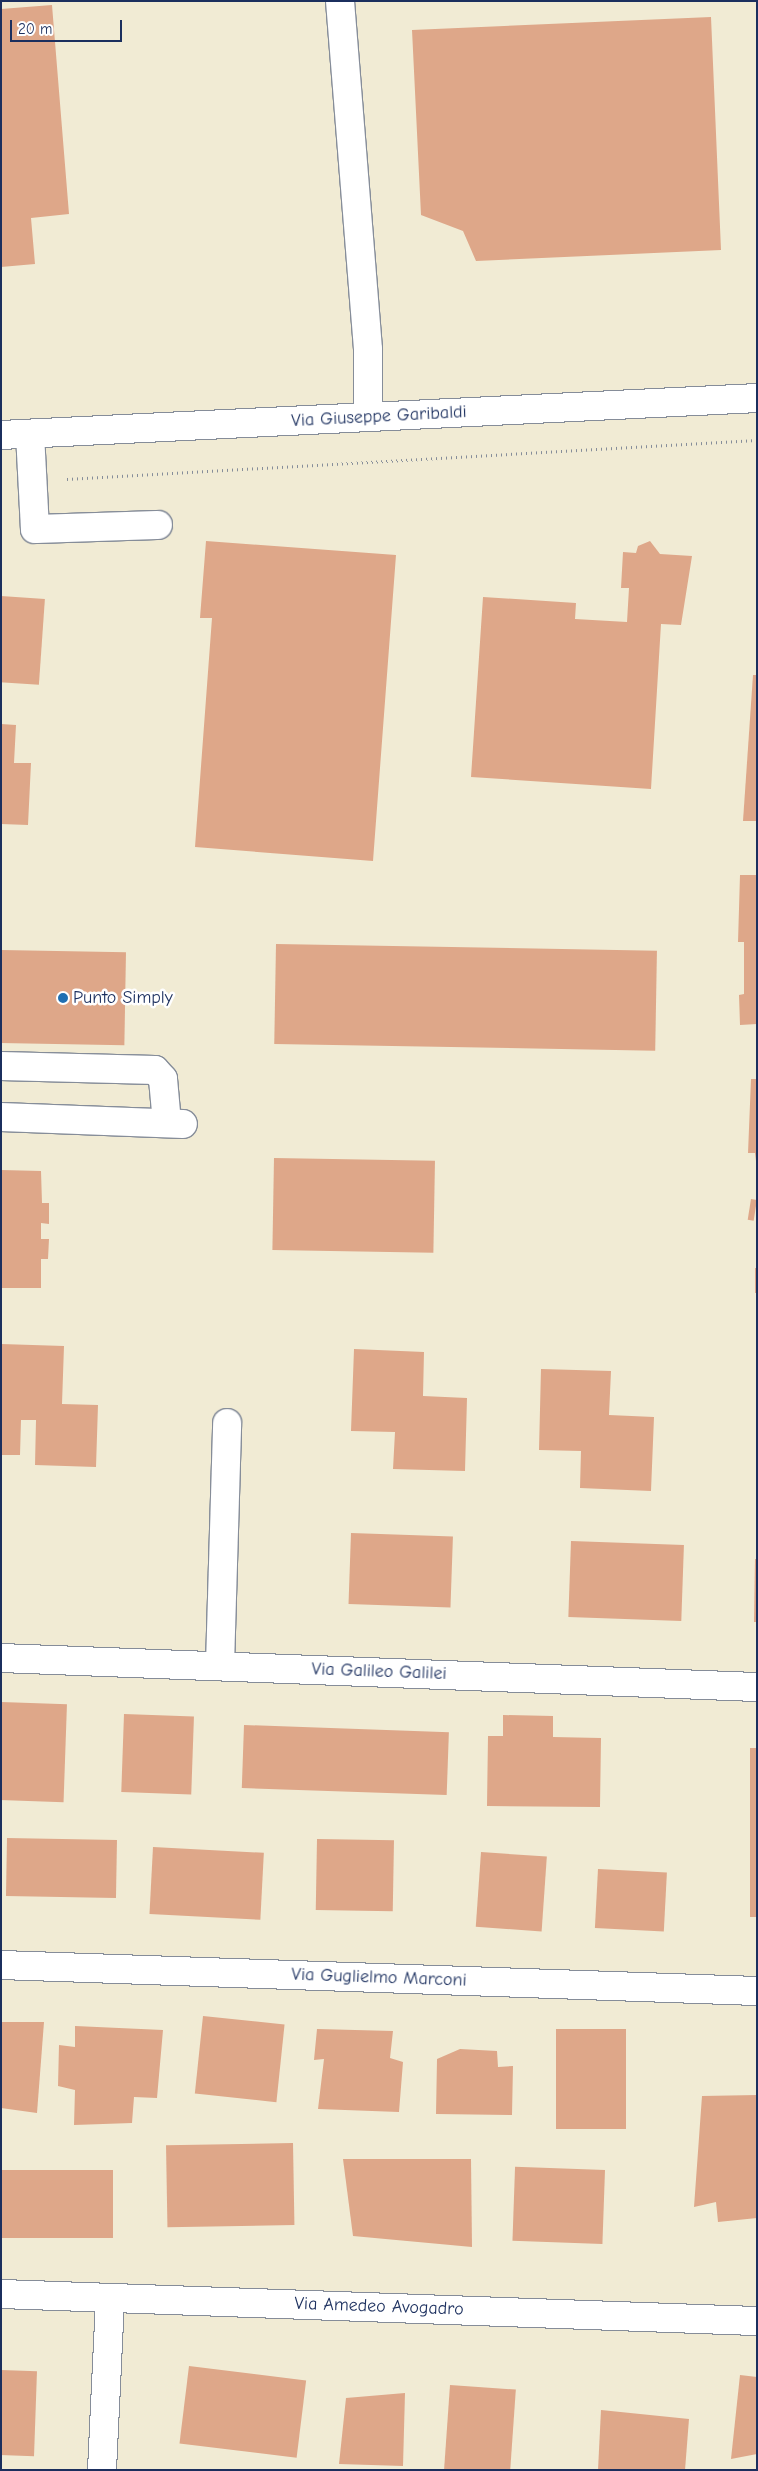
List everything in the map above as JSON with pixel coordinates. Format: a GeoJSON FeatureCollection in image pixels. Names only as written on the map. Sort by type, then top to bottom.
{"type":"FeatureCollection","features":[{"type":"Feature","properties":{"kind":"street"},"geometry":{"type":"LineString","coordinates":[[340,1],[368,350],[368,417]]}},
{"type":"Feature","properties":{"kind":"street","name":"Via Giuseppe Garibaldi"},"geometry":{"type":"LineString","coordinates":[[1,435],[757,398]]}},
{"type":"Feature","properties":{"kind":"street"},"geometry":{"type":"LineString","coordinates":[[30,434],[35,529],[158,525]]}},
{"type":"Feature","properties":{"kind":"street"},"geometry":{"type":"LineString","coordinates":[[1,1066],[155,1070],[163,1079],[175,1124],[1,1116]]}},
{"type":"Feature","properties":{"kind":"street"},"geometry":{"type":"LineString","coordinates":[[220,1665],[227,1423]]}},
{"type":"Feature","properties":{"kind":"street","name":"Via Galileo Galilei"},"geometry":{"type":"LineString","coordinates":[[1,1658],[757,1687]]}},
{"type":"Feature","properties":{"kind":"street","name":"Via Guglielmo Marconi"},"geometry":{"type":"LineString","coordinates":[[1,1965],[757,1992]]}},
{"type":"Feature","properties":{"kind":"street","name":"Via Amedeo Avogadro"},"geometry":{"type":"LineString","coordinates":[[1,2294],[757,2320]]}},
{"type":"Feature","properties":{"kind":"street"},"geometry":{"type":"LineString","coordinates":[[102,2470],[110,2298]]}},
{"type":"Feature","properties":{"kind":"path"},"geometry":{"type":"LineString","coordinates":[[33,481],[757,440]]}},
{"type":"Feature","properties":{"kind":"building"},"geometry":{"type":"Polygon","coordinates":[[[52,5],[69,214],[31,218],[35,264],[1,267],[1,9],[52,5]]]}},
{"type":"Feature","properties":{"kind":"building"},"geometry":{"type":"Polygon","coordinates":[[[711,17],[721,250],[476,261],[463,231],[421,215],[412,30],[711,17]]]}},
{"type":"Feature","properties":{"kind":"building"},"geometry":{"type":"Polygon","coordinates":[[[206,541],[396,555],[373,861],[195,847],[212,618],[200,618],[206,541]]]}},
{"type":"Feature","properties":{"kind":"building"},"geometry":{"type":"Polygon","coordinates":[[[650,541],[660,554],[692,556],[681,625],[661,624],[651,789],[471,777],[483,597],[576,603],[575,619],[627,622],[629,588],[621,588],[623,552],[636,553],[638,546],[650,541]]]}},
{"type":"Feature","properties":{"kind":"building"},"geometry":{"type":"Polygon","coordinates":[[[1,596],[45,599],[39,685],[1,682],[1,596]]]}},
{"type":"Feature","properties":{"kind":"building"},"geometry":{"type":"Polygon","coordinates":[[[753,675],[757,675],[757,821],[743,821],[753,675]]]}},
{"type":"Feature","properties":{"kind":"building"},"geometry":{"type":"Polygon","coordinates":[[[1,724],[16,725],[14,763],[31,763],[28,825],[1,824],[1,724]]]}},
{"type":"Feature","properties":{"kind":"building"},"geometry":{"type":"Polygon","coordinates":[[[740,875],[757,875],[757,1024],[740,1025],[739,995],[744,994],[744,942],[738,942],[740,875]]]}},
{"type":"Feature","properties":{"kind":"building"},"geometry":{"type":"Polygon","coordinates":[[[276,944],[657,951],[655,1051],[274,1044],[276,944]]]}},
{"type":"Feature","properties":{"kind":"building","name":"Punto Simply"},"geometry":{"type":"Polygon","coordinates":[[[1,950],[126,952],[124,1045],[1,1043],[1,950]]]}},
{"type":"Feature","properties":{"kind":"building"},"geometry":{"type":"Polygon","coordinates":[[[751,1079],[757,1079],[757,1169],[755,1153],[748,1153],[751,1079]]]}},
{"type":"Feature","properties":{"kind":"building"},"geometry":{"type":"Polygon","coordinates":[[[274,1158],[435,1161],[433,1253],[272,1250],[274,1158]]]}},
{"type":"Feature","properties":{"kind":"building"},"geometry":{"type":"Polygon","coordinates":[[[1,1170],[41,1171],[42,1203],[49,1203],[49,1224],[41,1223],[41,1239],[49,1239],[48,1259],[41,1259],[41,1288],[1,1288],[1,1170]]]}},
{"type":"Feature","properties":{"kind":"building"},"geometry":{"type":"Polygon","coordinates":[[[751,1199],[757,1200],[754,1221],[748,1220],[751,1199]]]}},
{"type":"Feature","properties":{"kind":"building"},"geometry":{"type":"Polygon","coordinates":[[[755,1268],[757,1268],[757,1293],[755,1293],[755,1268]]]}},
{"type":"Feature","properties":{"kind":"building"},"geometry":{"type":"Polygon","coordinates":[[[1,1344],[64,1346],[62,1404],[98,1405],[96,1467],[35,1465],[36,1420],[21,1420],[20,1455],[1,1455],[1,1344]]]}},
{"type":"Feature","properties":{"kind":"building"},"geometry":{"type":"Polygon","coordinates":[[[354,1349],[424,1352],[423,1396],[467,1398],[465,1471],[393,1469],[395,1432],[351,1431],[354,1349]]]}},
{"type":"Feature","properties":{"kind":"building"},"geometry":{"type":"Polygon","coordinates":[[[541,1369],[611,1371],[609,1415],[654,1417],[651,1491],[580,1488],[581,1451],[539,1450],[541,1369]]]}},
{"type":"Feature","properties":{"kind":"building"},"geometry":{"type":"Polygon","coordinates":[[[351,1533],[453,1537],[450,1608],[349,1604],[351,1533]]]}},
{"type":"Feature","properties":{"kind":"building"},"geometry":{"type":"Polygon","coordinates":[[[571,1541],[684,1545],[681,1621],[568,1617],[571,1541]]]}},
{"type":"Feature","properties":{"kind":"building"},"geometry":{"type":"Polygon","coordinates":[[[755,1559],[757,1559],[757,1622],[754,1622],[755,1559]]]}},
{"type":"Feature","properties":{"kind":"building"},"geometry":{"type":"Polygon","coordinates":[[[1,1702],[67,1704],[64,1802],[1,1800],[1,1702]]]}},
{"type":"Feature","properties":{"kind":"building"},"geometry":{"type":"Polygon","coordinates":[[[124,1714],[194,1716],[191,1794],[121,1792],[124,1714]]]}},
{"type":"Feature","properties":{"kind":"building"},"geometry":{"type":"Polygon","coordinates":[[[503,1715],[553,1716],[553,1737],[601,1738],[600,1807],[487,1806],[488,1736],[503,1736],[503,1715]]]}},
{"type":"Feature","properties":{"kind":"building"},"geometry":{"type":"Polygon","coordinates":[[[244,1725],[449,1732],[447,1795],[242,1788],[244,1725]]]}},
{"type":"Feature","properties":{"kind":"building"},"geometry":{"type":"Polygon","coordinates":[[[750,1748],[757,1748],[757,1917],[750,1917],[750,1748]]]}},
{"type":"Feature","properties":{"kind":"building"},"geometry":{"type":"Polygon","coordinates":[[[7,1838],[117,1840],[116,1898],[6,1896],[7,1838]]]}},
{"type":"Feature","properties":{"kind":"building"},"geometry":{"type":"Polygon","coordinates":[[[317,1839],[394,1840],[393,1911],[316,1910],[317,1839]]]}},
{"type":"Feature","properties":{"kind":"building"},"geometry":{"type":"Polygon","coordinates":[[[153,1847],[264,1853],[260,1920],[149,1914],[153,1847]]]}},
{"type":"Feature","properties":{"kind":"building"},"geometry":{"type":"Polygon","coordinates":[[[481,1852],[547,1857],[542,1931],[476,1927],[481,1852]]]}},
{"type":"Feature","properties":{"kind":"building"},"geometry":{"type":"Polygon","coordinates":[[[598,1869],[667,1873],[664,1932],[595,1928],[598,1869]]]}},
{"type":"Feature","properties":{"kind":"building"},"geometry":{"type":"Polygon","coordinates":[[[203,2016],[285,2025],[276,2102],[195,2094],[203,2016]]]}},
{"type":"Feature","properties":{"kind":"building"},"geometry":{"type":"Polygon","coordinates":[[[1,2022],[44,2022],[37,2113],[1,2108],[1,2022]]]}},
{"type":"Feature","properties":{"kind":"building"},"geometry":{"type":"Polygon","coordinates":[[[75,2026],[163,2030],[157,2098],[134,2097],[132,2123],[74,2125],[75,2090],[58,2086],[59,2045],[75,2047],[75,2026]]]}},
{"type":"Feature","properties":{"kind":"building"},"geometry":{"type":"Polygon","coordinates":[[[317,2029],[393,2031],[390,2058],[403,2062],[399,2112],[318,2109],[324,2059],[314,2060],[317,2029]]]}},
{"type":"Feature","properties":{"kind":"building"},"geometry":{"type":"Polygon","coordinates":[[[556,2029],[626,2029],[626,2129],[556,2129],[556,2029]]]}},
{"type":"Feature","properties":{"kind":"building"},"geometry":{"type":"Polygon","coordinates":[[[460,2049],[497,2051],[498,2067],[513,2066],[512,2115],[436,2114],[437,2059],[460,2049]]]}},
{"type":"Feature","properties":{"kind":"building"},"geometry":{"type":"Polygon","coordinates":[[[757,2095],[757,2218],[718,2222],[716,2202],[694,2207],[702,2096],[757,2095]]]}},
{"type":"Feature","properties":{"kind":"building"},"geometry":{"type":"Polygon","coordinates":[[[293,2143],[294,2225],[167,2227],[166,2145],[293,2143]]]}},
{"type":"Feature","properties":{"kind":"building"},"geometry":{"type":"Polygon","coordinates":[[[343,2159],[471,2159],[472,2247],[353,2236],[343,2159]]]}},
{"type":"Feature","properties":{"kind":"building"},"geometry":{"type":"Polygon","coordinates":[[[515,2167],[605,2170],[602,2244],[512,2241],[515,2167]]]}},
{"type":"Feature","properties":{"kind":"building"},"geometry":{"type":"Polygon","coordinates":[[[1,2170],[113,2170],[113,2238],[1,2238],[1,2170]]]}},
{"type":"Feature","properties":{"kind":"building"},"geometry":{"type":"Polygon","coordinates":[[[189,2366],[306,2380],[297,2458],[179,2443],[189,2366]]]}},
{"type":"Feature","properties":{"kind":"building"},"geometry":{"type":"Polygon","coordinates":[[[1,2370],[37,2371],[34,2456],[1,2455],[1,2370]]]}},
{"type":"Feature","properties":{"kind":"building"},"geometry":{"type":"Polygon","coordinates":[[[740,2375],[757,2377],[757,2454],[731,2459],[740,2375]]]}},
{"type":"Feature","properties":{"kind":"building"},"geometry":{"type":"Polygon","coordinates":[[[450,2385],[516,2390],[510,2470],[444,2470],[450,2385]]]}},
{"type":"Feature","properties":{"kind":"building"},"geometry":{"type":"Polygon","coordinates":[[[405,2393],[403,2466],[339,2464],[346,2398],[405,2393]]]}},
{"type":"Feature","properties":{"kind":"building"},"geometry":{"type":"Polygon","coordinates":[[[601,2410],[689,2419],[685,2470],[598,2470],[601,2410]]]}},
{"type":"Feature","properties":{"kind":"place","name":"Punto Simply"},"geometry":{"type":"Point","coordinates":[63,998]}}]}
